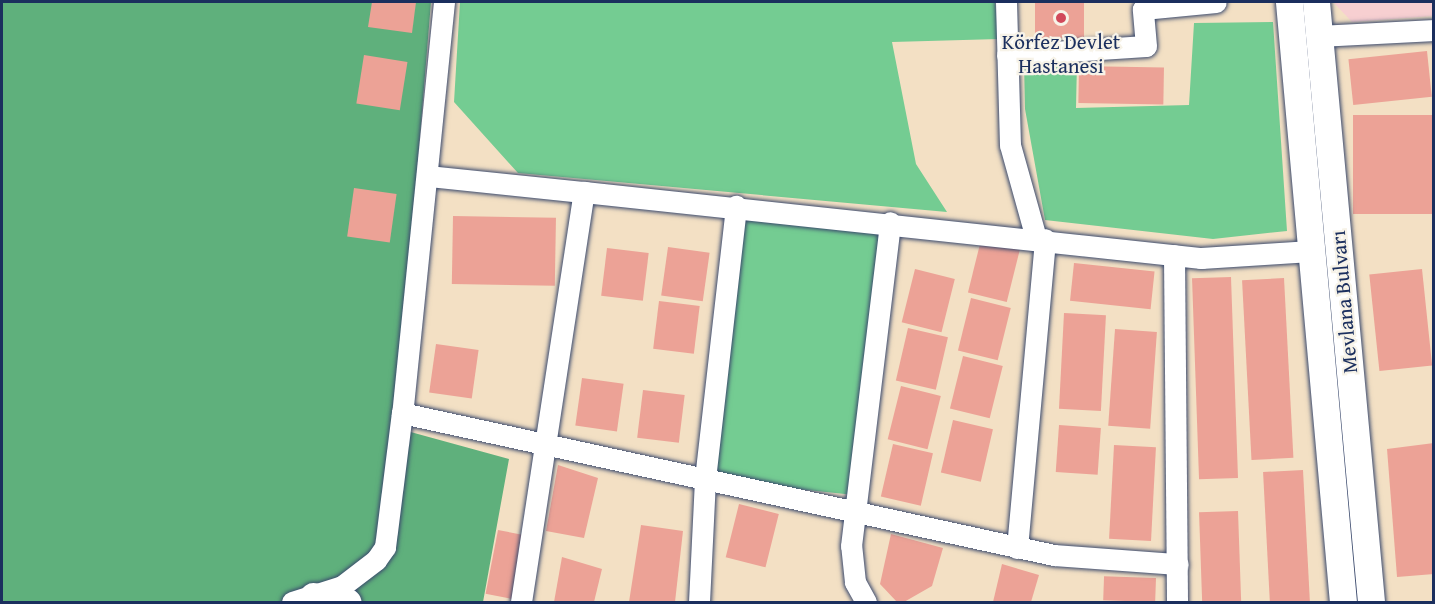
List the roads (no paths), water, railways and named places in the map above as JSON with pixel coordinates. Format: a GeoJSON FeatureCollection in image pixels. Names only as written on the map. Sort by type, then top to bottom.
{"type":"FeatureCollection","features":[{"type":"Feature","properties":{"kind":"main road","name":"Mevlana Bulvarı"},"geometry":{"type":"LineString","coordinates":[[1289,2],[1342,603]]}},
{"type":"Feature","properties":{"kind":"main road","name":"Mevlana Bulvarı"},"geometry":{"type":"LineString","coordinates":[[1316,2],[1371,603]]}},
{"type":"Feature","properties":{"kind":"main road"},"geometry":{"type":"LineString","coordinates":[[303,599],[347,603]]}},
{"type":"Feature","properties":{"kind":"street"},"geometry":{"type":"LineString","coordinates":[[303,599],[367,570],[384,547],[402,413],[444,2]]}},
{"type":"Feature","properties":{"kind":"street"},"geometry":{"type":"LineString","coordinates":[[1006,2],[1010,145],[1040,238],[1017,548]]}},
{"type":"Feature","properties":{"kind":"street"},"geometry":{"type":"LineString","coordinates":[[1007,55],[1146,46],[1143,9],[1216,2]]}},
{"type":"Feature","properties":{"kind":"street"},"geometry":{"type":"LineString","coordinates":[[1320,36],[1434,30]]}},
{"type":"Feature","properties":{"kind":"street"},"geometry":{"type":"LineString","coordinates":[[428,176],[890,222],[1225,260],[1311,251]]}},
{"type":"Feature","properties":{"kind":"street"},"geometry":{"type":"LineString","coordinates":[[520,603],[549,444],[584,192]]}},
{"type":"Feature","properties":{"kind":"street"},"geometry":{"type":"LineString","coordinates":[[699,603],[705,479],[736,206]]}},
{"type":"Feature","properties":{"kind":"street"},"geometry":{"type":"LineString","coordinates":[[866,603],[852,569],[855,513],[890,222]]}},
{"type":"Feature","properties":{"kind":"street"},"geometry":{"type":"LineString","coordinates":[[1174,255],[1178,603]]}},
{"type":"Feature","properties":{"kind":"street"},"geometry":{"type":"LineString","coordinates":[[402,413],[1017,548],[1178,564]]}},
{"type":"Feature","properties":{"kind":"place","name":"Körfez Devlet Hastanesi"},"geometry":{"type":"Point","coordinates":[1061,18]}}]}
